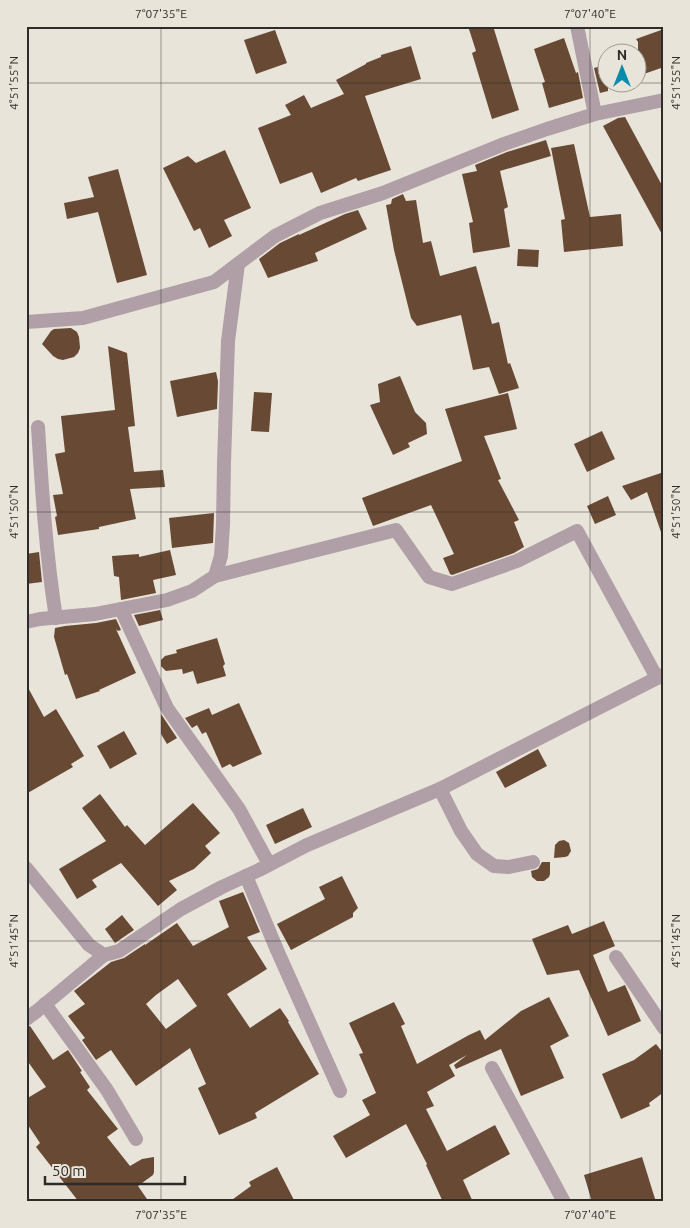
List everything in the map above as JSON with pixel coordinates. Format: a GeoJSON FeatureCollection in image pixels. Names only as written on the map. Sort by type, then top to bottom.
{"type":"FeatureCollection","features":[{"type":"Feature","properties":{"kind":"street"},"geometry":{"type":"LineString","coordinates":[[577,26],[596,114]]}},
{"type":"Feature","properties":{"kind":"street"},"geometry":{"type":"LineString","coordinates":[[26,322],[83,318],[214,282],[275,236],[320,213],[383,194],[504,144],[548,129],[596,114],[664,100]]}},
{"type":"Feature","properties":{"kind":"street"},"geometry":{"type":"LineString","coordinates":[[215,576],[221,556],[228,341],[238,264]]}},
{"type":"Feature","properties":{"kind":"street"},"geometry":{"type":"LineString","coordinates":[[38,427],[41,488],[56,618]]}},
{"type":"Feature","properties":{"kind":"street"},"geometry":{"type":"LineString","coordinates":[[26,622],[121,610],[167,600],[192,591],[215,576],[396,530],[429,577],[452,584],[517,561],[577,531],[660,676],[440,789],[315,841],[181,909],[119,951],[104,955],[26,1019]]}},
{"type":"Feature","properties":{"kind":"street"},"geometry":{"type":"LineString","coordinates":[[121,610],[167,708],[239,809],[269,864]]}},
{"type":"Feature","properties":{"kind":"street"},"geometry":{"type":"LineString","coordinates":[[440,789],[461,831],[477,854],[494,866],[509,867],[533,862]]}},
{"type":"Feature","properties":{"kind":"street"},"geometry":{"type":"LineString","coordinates":[[26,868],[89,945],[104,955]]}},
{"type":"Feature","properties":{"kind":"street"},"geometry":{"type":"LineString","coordinates":[[246,876],[340,1091]]}},
{"type":"Feature","properties":{"kind":"street"},"geometry":{"type":"LineString","coordinates":[[616,957],[664,1028]]}},
{"type":"Feature","properties":{"kind":"street"},"geometry":{"type":"LineString","coordinates":[[45,1004],[107,1090],[136,1139]]}},
{"type":"Feature","properties":{"kind":"street"},"geometry":{"type":"LineString","coordinates":[[492,1068],[564,1202]]}},
{"type":"Feature","properties":{"kind":"building"},"geometry":{"type":"Polygon","coordinates":[[[468,26],[493,26],[519,110],[492,119],[472,53],[476,51],[468,26]]]}},
{"type":"Feature","properties":{"kind":"building"},"geometry":{"type":"Polygon","coordinates":[[[664,29],[664,67],[648,73],[648,42],[638,42],[636,39],[664,29]]]}},
{"type":"Feature","properties":{"kind":"building"},"geometry":{"type":"Polygon","coordinates":[[[275,30],[287,63],[256,74],[244,40],[275,30]]]}},
{"type":"Feature","properties":{"kind":"building"},"geometry":{"type":"Polygon","coordinates":[[[564,38],[576,73],[578,72],[583,98],[549,108],[542,83],[545,82],[534,49],[564,38]]]}},
{"type":"Feature","properties":{"kind":"building"},"geometry":{"type":"Polygon","coordinates":[[[411,46],[421,79],[365,96],[391,170],[358,181],[356,178],[321,193],[312,172],[280,184],[258,128],[291,115],[285,105],[304,95],[311,108],[344,94],[336,80],[381,57],[381,55],[411,46]]]}},
{"type":"Feature","properties":{"kind":"building"},"geometry":{"type":"Polygon","coordinates":[[[598,67],[598,85],[594,68],[598,67]]]}},
{"type":"Feature","properties":{"kind":"building"},"geometry":{"type":"Polygon","coordinates":[[[625,117],[664,189],[664,238],[603,126],[618,118],[625,117]]]}},
{"type":"Feature","properties":{"kind":"building"},"geometry":{"type":"Polygon","coordinates":[[[546,140],[551,156],[500,171],[508,207],[504,209],[510,247],[473,253],[469,223],[473,222],[462,174],[477,171],[475,165],[507,152],[546,140]]]}},
{"type":"Feature","properties":{"kind":"building"},"geometry":{"type":"Polygon","coordinates":[[[574,144],[590,217],[621,214],[623,246],[564,252],[561,220],[565,219],[551,148],[574,144]]]}},
{"type":"Feature","properties":{"kind":"building"},"geometry":{"type":"Polygon","coordinates":[[[225,150],[251,208],[224,220],[232,236],[209,248],[200,228],[194,231],[163,168],[188,156],[196,163],[225,150]]]}},
{"type":"Feature","properties":{"kind":"building"},"geometry":{"type":"Polygon","coordinates":[[[118,169],[147,275],[117,283],[98,212],[67,219],[64,203],[94,197],[88,177],[118,169]]]}},
{"type":"Feature","properties":{"kind":"building"},"geometry":{"type":"Polygon","coordinates":[[[403,194],[406,201],[416,200],[423,243],[431,241],[440,276],[476,266],[492,324],[499,322],[508,364],[510,363],[519,388],[499,394],[489,367],[473,370],[461,315],[417,326],[411,318],[394,250],[386,205],[391,204],[392,199],[403,194]]]}},
{"type":"Feature","properties":{"kind":"building"},"geometry":{"type":"Polygon","coordinates":[[[358,210],[367,229],[315,253],[318,261],[268,278],[259,259],[280,243],[358,210]]]}},
{"type":"Feature","properties":{"kind":"building"},"geometry":{"type":"Polygon","coordinates":[[[518,249],[539,250],[538,267],[517,266],[518,249]]]}},
{"type":"Feature","properties":{"kind":"building"},"geometry":{"type":"Polygon","coordinates":[[[71,328],[77,332],[79,337],[80,348],[78,353],[74,357],[63,360],[58,359],[42,344],[54,329],[71,328]]]}},
{"type":"Feature","properties":{"kind":"building"},"geometry":{"type":"Polygon","coordinates":[[[108,346],[127,353],[135,426],[128,427],[134,472],[163,470],[165,487],[130,489],[136,519],[99,527],[99,529],[58,535],[53,495],[63,494],[55,454],[65,452],[61,416],[115,410],[108,346]]]}},
{"type":"Feature","properties":{"kind":"building"},"geometry":{"type":"Polygon","coordinates":[[[216,372],[218,381],[217,409],[177,417],[170,381],[216,372]]]}},
{"type":"Feature","properties":{"kind":"building"},"geometry":{"type":"Polygon","coordinates":[[[400,376],[415,412],[426,423],[427,434],[408,443],[410,447],[393,455],[370,405],[380,402],[378,384],[400,376]]]}},
{"type":"Feature","properties":{"kind":"building"},"geometry":{"type":"Polygon","coordinates":[[[254,392],[272,393],[269,432],[251,431],[254,392]]]}},
{"type":"Feature","properties":{"kind":"building"},"geometry":{"type":"Polygon","coordinates":[[[508,393],[517,429],[484,436],[501,479],[498,480],[519,520],[514,522],[524,547],[514,553],[452,575],[443,558],[454,554],[431,505],[373,526],[362,498],[462,461],[445,409],[508,393]]]}},
{"type":"Feature","properties":{"kind":"building"},"geometry":{"type":"Polygon","coordinates":[[[602,431],[615,459],[587,472],[574,444],[602,431]]]}},
{"type":"Feature","properties":{"kind":"building"},"geometry":{"type":"Polygon","coordinates":[[[664,472],[664,532],[661,532],[647,492],[631,500],[622,486],[664,472]]]}},
{"type":"Feature","properties":{"kind":"building"},"geometry":{"type":"Polygon","coordinates":[[[608,496],[616,515],[595,524],[587,506],[608,496]]]}},
{"type":"Feature","properties":{"kind":"building"},"geometry":{"type":"Polygon","coordinates":[[[214,513],[213,543],[172,548],[169,518],[214,513]]]}},
{"type":"Feature","properties":{"kind":"building"},"geometry":{"type":"Polygon","coordinates":[[[170,550],[176,575],[153,580],[156,593],[121,600],[119,577],[114,576],[112,556],[139,554],[139,557],[170,550]]]}},
{"type":"Feature","properties":{"kind":"building"},"geometry":{"type":"Polygon","coordinates":[[[39,552],[42,582],[26,584],[26,554],[39,552]]]}},
{"type":"Feature","properties":{"kind":"building"},"geometry":{"type":"Polygon","coordinates":[[[160,610],[163,620],[139,626],[134,615],[160,610]]]}},
{"type":"Feature","properties":{"kind":"building"},"geometry":{"type":"Polygon","coordinates":[[[116,619],[121,630],[118,631],[116,629],[136,673],[100,691],[76,699],[67,674],[65,675],[54,637],[55,628],[116,619]]]}},
{"type":"Feature","properties":{"kind":"building"},"geometry":{"type":"Polygon","coordinates":[[[217,638],[225,664],[223,666],[226,676],[197,684],[193,671],[183,674],[182,669],[166,671],[161,666],[161,660],[165,656],[177,653],[176,650],[217,638]]]}},
{"type":"Feature","properties":{"kind":"building"},"geometry":{"type":"Polygon","coordinates":[[[26,684],[44,717],[56,709],[84,756],[71,764],[73,767],[26,794],[26,684]]]}},
{"type":"Feature","properties":{"kind":"building"},"geometry":{"type":"Polygon","coordinates":[[[239,703],[262,754],[233,767],[230,764],[222,768],[206,732],[202,734],[197,725],[192,728],[185,718],[209,708],[212,715],[239,703]]]}},
{"type":"Feature","properties":{"kind":"building"},"geometry":{"type":"Polygon","coordinates":[[[161,714],[177,738],[167,744],[161,734],[161,714]]]}},
{"type":"Feature","properties":{"kind":"building"},"geometry":{"type":"Polygon","coordinates":[[[124,731],[137,754],[110,769],[97,746],[124,731]]]}},
{"type":"Feature","properties":{"kind":"building"},"geometry":{"type":"Polygon","coordinates":[[[538,749],[547,766],[505,788],[496,772],[538,749]]]}},
{"type":"Feature","properties":{"kind":"building"},"geometry":{"type":"Polygon","coordinates":[[[100,794],[125,827],[127,825],[145,845],[193,803],[220,833],[205,846],[211,853],[194,869],[169,881],[177,890],[158,906],[121,863],[92,880],[97,887],[77,899],[59,869],[106,841],[82,808],[100,794]]]}},
{"type":"Feature","properties":{"kind":"building"},"geometry":{"type":"Polygon","coordinates":[[[303,808],[312,827],[275,844],[266,825],[303,808]]]}},
{"type":"Feature","properties":{"kind":"building"},"geometry":{"type":"Polygon","coordinates":[[[564,840],[569,843],[571,851],[568,856],[554,858],[555,845],[559,841],[564,840]]]}},
{"type":"Feature","properties":{"kind":"building"},"geometry":{"type":"Polygon","coordinates":[[[542,862],[550,862],[550,874],[544,881],[537,881],[532,877],[531,871],[538,869],[542,862]]]}},
{"type":"Feature","properties":{"kind":"building"},"geometry":{"type":"Polygon","coordinates":[[[342,876],[358,908],[353,913],[353,917],[291,950],[277,924],[325,899],[319,887],[342,876]]]}},
{"type":"Feature","properties":{"kind":"building"},"geometry":{"type":"Polygon","coordinates":[[[243,892],[260,932],[247,937],[267,969],[227,994],[250,1028],[280,1008],[319,1074],[255,1113],[257,1118],[219,1135],[198,1088],[206,1084],[190,1048],[136,1086],[111,1050],[96,1060],[82,1040],[85,1038],[68,1016],[85,1004],[74,991],[111,962],[124,958],[177,923],[193,946],[229,927],[219,901],[243,892]],[[178,979],[146,1004],[166,1029],[197,1006],[178,979]]]}},
{"type":"Feature","properties":{"kind":"building"},"geometry":{"type":"Polygon","coordinates":[[[122,915],[134,930],[115,943],[105,929],[122,915]]]}},
{"type":"Feature","properties":{"kind":"building"},"geometry":{"type":"Polygon","coordinates":[[[604,921],[615,946],[593,955],[608,992],[625,985],[641,1021],[608,1036],[579,970],[547,975],[532,939],[568,925],[572,934],[604,921]]]}},
{"type":"Feature","properties":{"kind":"building"},"geometry":{"type":"Polygon","coordinates":[[[549,997],[569,1036],[550,1046],[564,1078],[521,1096],[501,1049],[456,1069],[454,1065],[467,1055],[449,1065],[455,1076],[427,1092],[434,1106],[426,1109],[447,1151],[495,1125],[510,1154],[463,1180],[473,1202],[443,1202],[427,1164],[406,1124],[346,1158],[333,1136],[370,1115],[362,1100],[376,1093],[359,1054],[363,1053],[349,1023],[394,1002],[405,1024],[401,1026],[417,1064],[480,1030],[485,1040],[521,1011],[549,997]]]}},
{"type":"Feature","properties":{"kind":"building"},"geometry":{"type":"Polygon","coordinates":[[[30,1026],[53,1060],[68,1050],[90,1087],[87,1090],[118,1129],[107,1137],[130,1166],[142,1159],[154,1157],[153,1175],[138,1186],[149,1202],[79,1202],[36,1147],[40,1143],[26,1122],[26,1099],[46,1087],[26,1059],[26,1028],[30,1026]]]}},
{"type":"Feature","properties":{"kind":"building"},"geometry":{"type":"Polygon","coordinates":[[[656,1044],[664,1054],[664,1092],[649,1103],[650,1106],[621,1119],[602,1074],[634,1060],[656,1044]]]}},
{"type":"Feature","properties":{"kind":"building"},"geometry":{"type":"Polygon","coordinates":[[[642,1157],[656,1202],[592,1202],[584,1175],[642,1157]]]}},
{"type":"Feature","properties":{"kind":"building"},"geometry":{"type":"Polygon","coordinates":[[[277,1167],[295,1202],[229,1202],[251,1186],[249,1182],[277,1167]]]}}]}
